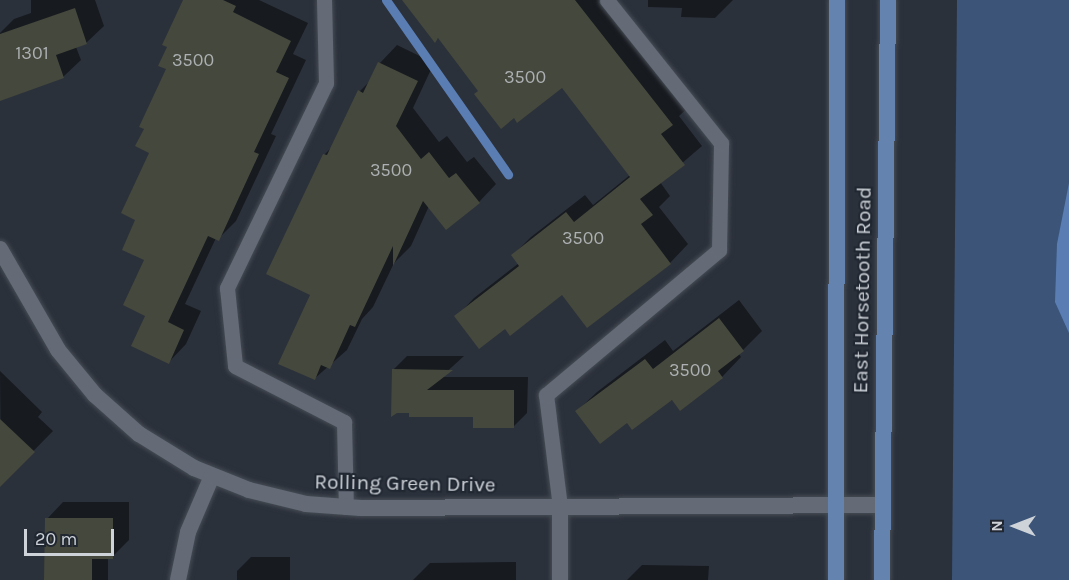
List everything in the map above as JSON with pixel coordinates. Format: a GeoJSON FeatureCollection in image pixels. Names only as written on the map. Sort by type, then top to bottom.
{"type":"FeatureCollection","features":[{"type":"Feature","properties":{"kind":"main road","name":"East Horsetooth Road"},"geometry":{"type":"LineString","coordinates":[[836,580],[837,0]]}},
{"type":"Feature","properties":{"kind":"main road","name":"East Horsetooth Road"},"geometry":{"type":"LineString","coordinates":[[882,580],[888,0]]}},
{"type":"Feature","properties":{"kind":"street","name":"Rolling Green Drive"},"geometry":{"type":"LineString","coordinates":[[0,249],[58,350],[95,395],[139,434],[213,476],[249,490],[290,500],[346,507],[882,506]]}},
{"type":"Feature","properties":{"kind":"street"},"geometry":{"type":"LineString","coordinates":[[178,580],[188,532],[213,476]]}},
{"type":"Feature","properties":{"kind":"street"},"geometry":{"type":"LineString","coordinates":[[560,507],[560,580]]}},
{"type":"Feature","properties":{"kind":"lane"},"geometry":{"type":"LineString","coordinates":[[324,0],[326,83],[227,288],[235,366],[344,422],[346,507]]}},
{"type":"Feature","properties":{"kind":"lane"},"geometry":{"type":"LineString","coordinates":[[560,507],[546,394],[719,250],[721,143],[607,0]]}},
{"type":"Feature","properties":{"kind":"shaded area"},"geometry":{"type":"Polygon","coordinates":[[[957,0],[1069,0],[1069,580],[952,580],[957,0]]]}},
{"type":"Feature","properties":{"kind":"shaded area"},"geometry":{"type":"Polygon","coordinates":[[[1069,183],[1069,333],[1055,302],[1057,244],[1069,183]]]}},
{"type":"Feature","properties":{"kind":"building"},"geometry":{"type":"Polygon","coordinates":[[[183,0],[223,0],[236,6],[233,12],[291,41],[276,72],[289,78],[254,152],[259,154],[219,241],[208,236],[168,322],[184,330],[169,364],[131,346],[145,316],[123,305],[144,260],[122,250],[135,220],[121,213],[149,153],[135,146],[144,129],[139,127],[166,69],[158,66],[167,47],[162,45],[183,0]]]}},
{"type":"Feature","properties":{"kind":"building"},"geometry":{"type":"Polygon","coordinates":[[[402,0],[575,0],[673,125],[661,134],[685,165],[640,199],[653,215],[641,224],[671,264],[587,328],[562,295],[510,336],[505,329],[479,349],[454,316],[519,266],[511,255],[566,212],[574,222],[630,177],[562,88],[517,123],[514,118],[501,129],[474,94],[478,91],[438,38],[435,43],[402,0]]]}},
{"type":"Feature","properties":{"kind":"building"},"geometry":{"type":"Polygon","coordinates":[[[75,8],[87,44],[56,55],[64,78],[0,101],[0,34],[75,8]]]}},
{"type":"Feature","properties":{"kind":"building"},"geometry":{"type":"Polygon","coordinates":[[[378,62],[418,81],[396,126],[421,159],[429,152],[449,178],[456,173],[480,203],[446,230],[423,201],[393,266],[393,246],[355,327],[350,325],[330,369],[321,365],[315,380],[278,364],[310,295],[266,274],[323,154],[327,155],[358,90],[363,93],[378,62]]]}},
{"type":"Feature","properties":{"kind":"building"},"geometry":{"type":"Polygon","coordinates":[[[719,318],[744,351],[718,371],[723,378],[680,411],[672,400],[632,430],[627,423],[600,444],[575,411],[645,359],[653,369],[719,318]]]}},
{"type":"Feature","properties":{"kind":"building"},"geometry":{"type":"Polygon","coordinates":[[[392,369],[453,370],[427,390],[514,390],[514,428],[473,428],[473,417],[409,417],[409,413],[397,413],[391,417],[392,369]]]}},
{"type":"Feature","properties":{"kind":"building"},"geometry":{"type":"Polygon","coordinates":[[[0,419],[35,452],[0,487],[0,419]]]}},
{"type":"Feature","properties":{"kind":"building"},"geometry":{"type":"Polygon","coordinates":[[[45,518],[113,518],[113,559],[92,559],[92,580],[44,580],[45,518]]]}},
{"type":"Feature","properties":{"kind":"waterway"},"geometry":{"type":"LineString","coordinates":[[386,0],[508,174]]}}]}
